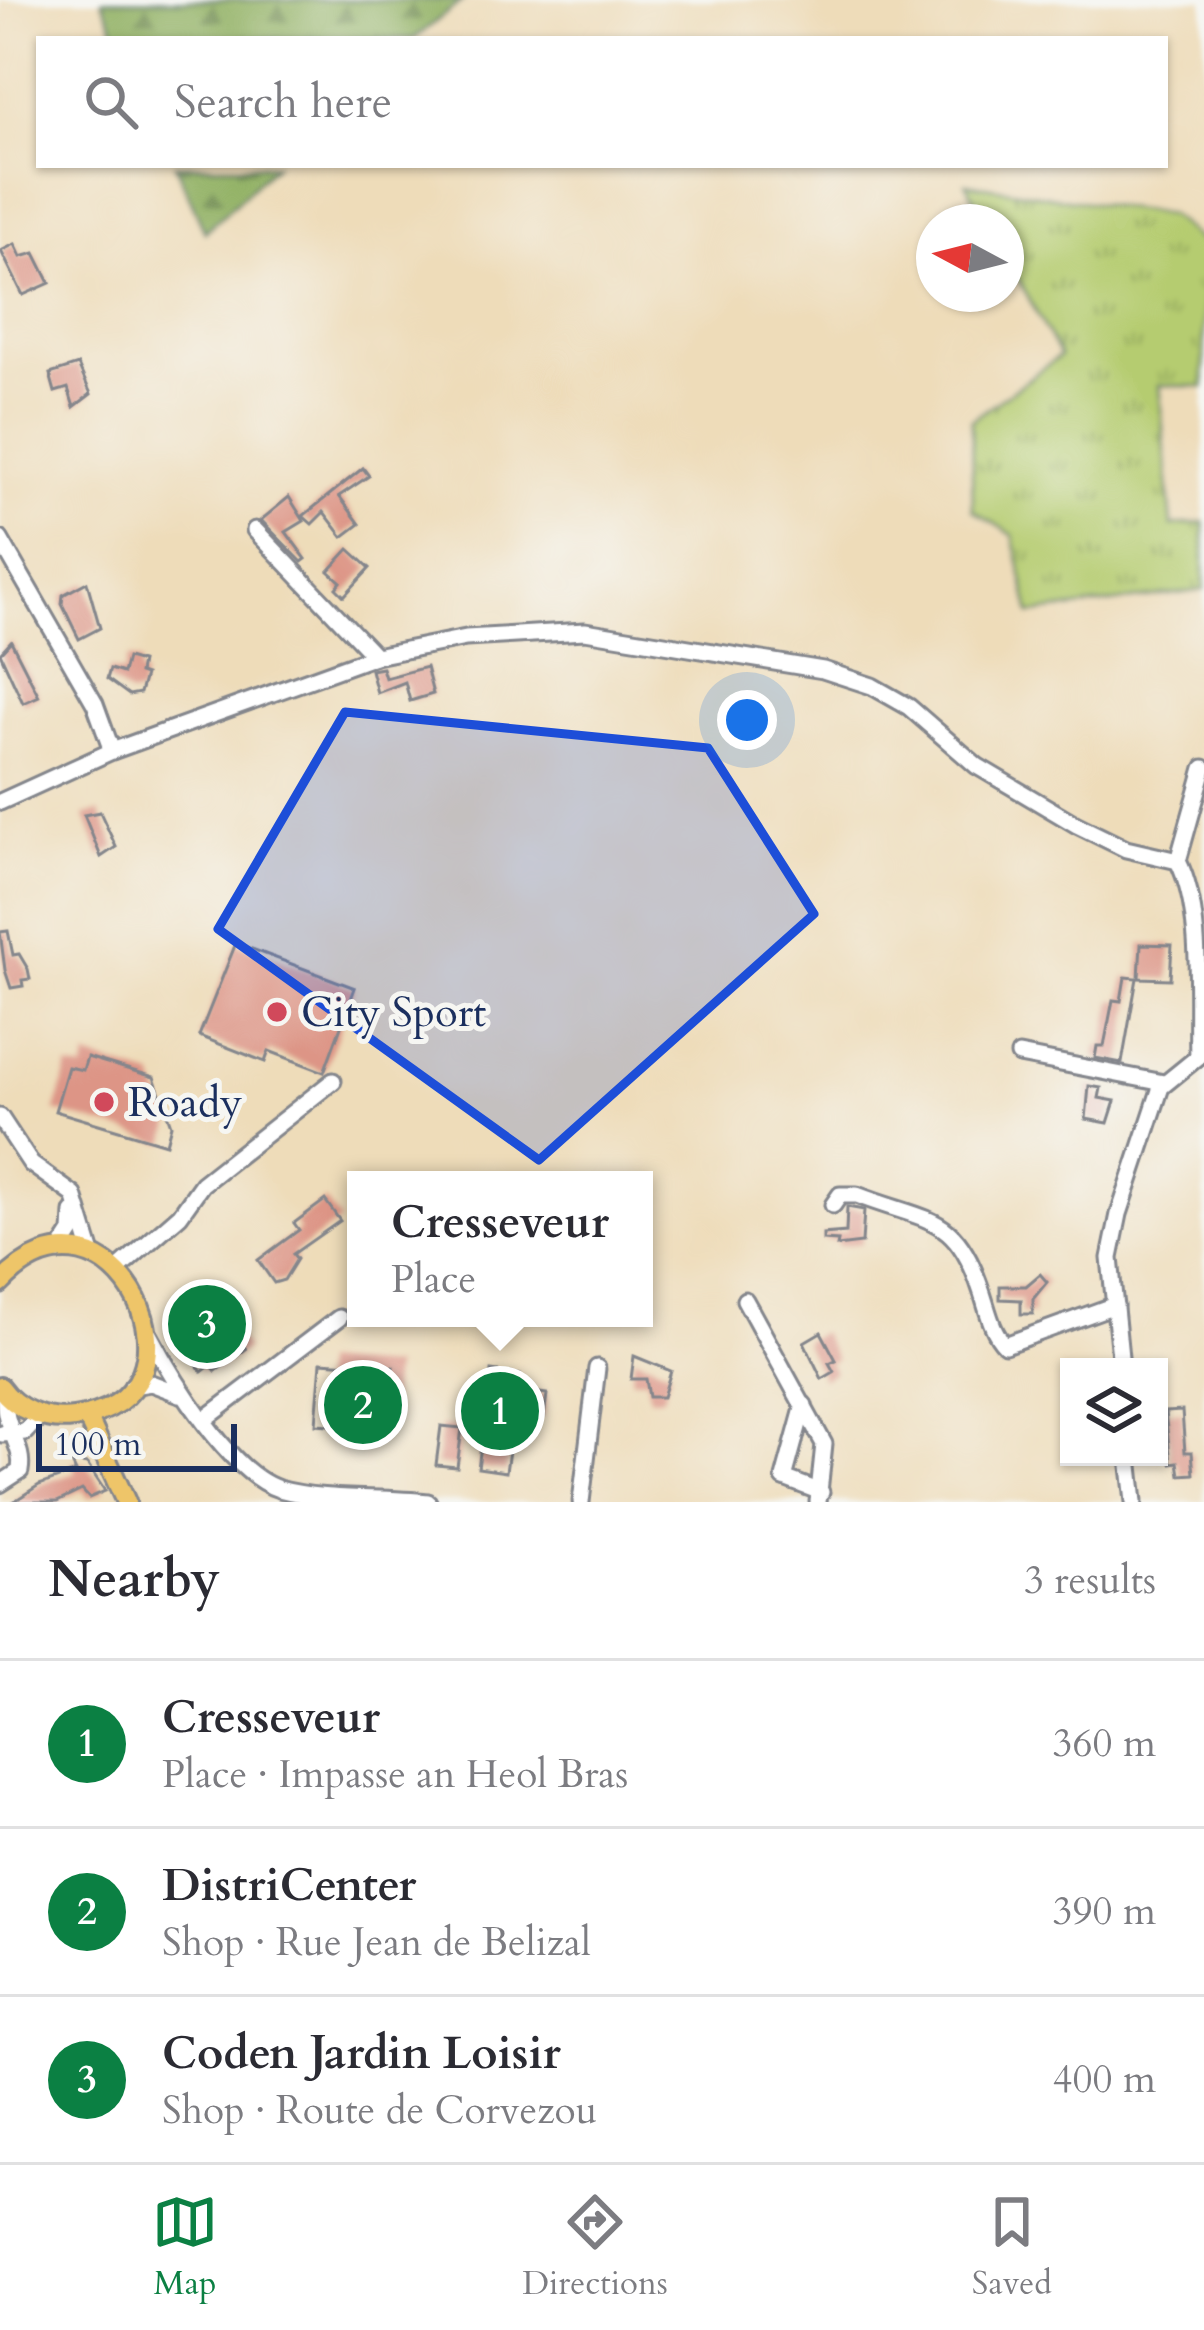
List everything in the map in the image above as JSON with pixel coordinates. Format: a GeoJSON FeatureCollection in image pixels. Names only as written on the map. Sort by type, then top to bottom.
{"type":"FeatureCollection","features":[{"type":"Feature","properties":{"kind":"main road"},"geometry":{"type":"LineString","coordinates":[[3,1390],[40,1416],[87,1417],[112,1405],[132,1386],[145,1361],[148,1334],[134,1288],[117,1270],[93,1257],[59,1252],[5,1269]]}},
{"type":"Feature","properties":{"kind":"main road"},"geometry":{"type":"LineString","coordinates":[[87,1417],[126,1502]]}},
{"type":"Feature","properties":{"kind":"street"},"geometry":{"type":"LineString","coordinates":[[255,530],[375,656]]}},
{"type":"Feature","properties":{"kind":"street"},"geometry":{"type":"LineString","coordinates":[[0,539],[95,704],[112,751]]}},
{"type":"Feature","properties":{"kind":"street"},"geometry":{"type":"LineString","coordinates":[[0,802],[112,751],[375,656],[466,638],[585,631],[823,670],[872,686],[909,707],[976,766],[1077,825],[1126,848],[1178,861],[1187,876],[1196,929],[1201,1058],[1164,1083],[1119,1214],[1110,1258],[1120,1358]]}},
{"type":"Feature","properties":{"kind":"street"},"geometry":{"type":"LineString","coordinates":[[1178,861],[1204,768]]}},
{"type":"Feature","properties":{"kind":"street"},"geometry":{"type":"LineString","coordinates":[[1018,1054],[1164,1083]]}},
{"type":"Feature","properties":{"kind":"street"},"geometry":{"type":"LineString","coordinates":[[117,1270],[180,1215],[202,1184],[333,1081]]}},
{"type":"Feature","properties":{"kind":"street"},"geometry":{"type":"LineString","coordinates":[[0,1117],[20,1153],[74,1195],[93,1257]]}},
{"type":"Feature","properties":{"kind":"street"},"geometry":{"type":"LineString","coordinates":[[52,1180],[73,1210],[72,1232],[59,1252]]}},
{"type":"Feature","properties":{"kind":"street"},"geometry":{"type":"LineString","coordinates":[[833,1205],[840,1195],[857,1195],[954,1233],[973,1263],[1005,1345],[1115,1305]]}},
{"type":"Feature","properties":{"kind":"street"},"geometry":{"type":"LineString","coordinates":[[745,1300],[804,1405],[824,1444],[819,1497],[784,1478],[804,1405]]}},
{"type":"Feature","properties":{"kind":"street"},"geometry":{"type":"LineString","coordinates":[[204,1420],[339,1318]]}},
{"type":"Feature","properties":{"kind":"street"},"geometry":{"type":"LineString","coordinates":[[148,1334],[184,1396],[273,1487],[319,1499],[428,1502]]}},
{"type":"Feature","properties":{"kind":"street"},"geometry":{"type":"LineString","coordinates":[[581,1502],[597,1368]]}},
{"type":"Feature","properties":{"kind":"street"},"geometry":{"type":"LineString","coordinates":[[132,1386],[151,1383],[184,1396]]}},
{"type":"Feature","properties":{"kind":"street"},"geometry":{"type":"LineString","coordinates":[[0,1484],[20,1471],[22,1459],[4,1434],[3,1390]]}},
{"type":"Feature","properties":{"kind":"street"},"geometry":{"type":"LineString","coordinates":[[4,1434],[25,1432],[40,1416]]}},
{"type":"Feature","properties":{"kind":"street"},"geometry":{"type":"LineString","coordinates":[[1131,1466],[1134,1502]]}},
{"type":"Feature","properties":{"kind":"highlighted area"},"geometry":{"type":"Polygon","coordinates":[[[345,712],[708,748],[814,914],[539,1160],[218,929],[345,712]]]}},
{"type":"Feature","properties":{"kind":"green space"},"geometry":{"type":"Polygon","coordinates":[[[102,0],[463,0],[418,36],[118,36],[102,0]]]}},
{"type":"Feature","properties":{"kind":"green space"},"geometry":{"type":"Polygon","coordinates":[[[176,168],[272,168],[205,232],[176,168]]]}},
{"type":"Feature","properties":{"kind":"green space"},"geometry":{"type":"Polygon","coordinates":[[[966,183],[1169,215],[1204,244],[1204,387],[1159,385],[1172,526],[1204,522],[1204,590],[1031,614],[1013,535],[973,510],[971,420],[1060,356],[1024,290],[1024,204],[977,204],[966,183]]]}},
{"type":"Feature","properties":{"kind":"building"},"geometry":{"type":"Polygon","coordinates":[[[15,244],[21,257],[35,253],[50,283],[23,295],[1,251],[15,244]]]}},
{"type":"Feature","properties":{"kind":"building"},"geometry":{"type":"Polygon","coordinates":[[[78,365],[91,394],[74,407],[68,388],[55,392],[50,374],[78,365]]]}},
{"type":"Feature","properties":{"kind":"building"},"geometry":{"type":"Polygon","coordinates":[[[363,468],[369,476],[339,496],[360,524],[343,537],[324,512],[312,524],[303,516],[363,468]]]}},
{"type":"Feature","properties":{"kind":"building"},"geometry":{"type":"Polygon","coordinates":[[[289,497],[304,521],[286,532],[306,559],[302,562],[261,520],[289,497]]]}},
{"type":"Feature","properties":{"kind":"building"},"geometry":{"type":"Polygon","coordinates":[[[349,549],[370,568],[344,596],[336,588],[341,582],[329,571],[349,549]]]}},
{"type":"Feature","properties":{"kind":"building"},"geometry":{"type":"Polygon","coordinates":[[[87,582],[100,628],[79,639],[62,604],[63,595],[87,582]]]}},
{"type":"Feature","properties":{"kind":"building"},"geometry":{"type":"Polygon","coordinates":[[[11,641],[39,696],[23,703],[0,653],[11,641]]]}},
{"type":"Feature","properties":{"kind":"building"},"geometry":{"type":"Polygon","coordinates":[[[127,658],[141,662],[139,673],[145,675],[140,693],[129,695],[107,679],[110,669],[123,673],[127,658]]]}},
{"type":"Feature","properties":{"kind":"building"},"geometry":{"type":"Polygon","coordinates":[[[426,667],[433,694],[410,701],[405,682],[377,693],[371,670],[382,668],[385,678],[426,667]]]}},
{"type":"Feature","properties":{"kind":"building"},"geometry":{"type":"Polygon","coordinates":[[[100,812],[116,847],[101,857],[84,815],[100,812]]]}},
{"type":"Feature","properties":{"kind":"building"},"geometry":{"type":"Polygon","coordinates":[[[8,931],[13,955],[19,954],[30,979],[11,988],[0,932],[8,931]]]}},
{"type":"Feature","properties":{"kind":"building","name":"City Sport"},"geometry":{"type":"Polygon","coordinates":[[[236,943],[355,988],[324,1072],[269,1051],[265,1062],[199,1036],[236,943]]]}},
{"type":"Feature","properties":{"kind":"building"},"geometry":{"type":"Polygon","coordinates":[[[1141,944],[1172,945],[1170,979],[1139,978],[1141,944]]]}},
{"type":"Feature","properties":{"kind":"building"},"geometry":{"type":"Polygon","coordinates":[[[1125,977],[1137,978],[1122,1063],[1095,1058],[1097,1046],[1104,1046],[1113,1000],[1121,1001],[1125,977]]]}},
{"type":"Feature","properties":{"kind":"building"},"geometry":{"type":"Polygon","coordinates":[[[87,1057],[154,1077],[171,1125],[166,1144],[55,1111],[68,1067],[83,1070],[87,1057]]]}},
{"type":"Feature","properties":{"kind":"building"},"geometry":{"type":"Polygon","coordinates":[[[1089,1086],[1101,1088],[1099,1098],[1115,1101],[1108,1123],[1086,1119],[1089,1086]]]}},
{"type":"Feature","properties":{"kind":"building"},"geometry":{"type":"Polygon","coordinates":[[[325,1200],[340,1221],[293,1254],[297,1259],[284,1280],[274,1283],[258,1260],[299,1230],[294,1223],[325,1200]]]}},
{"type":"Feature","properties":{"kind":"building"},"geometry":{"type":"Polygon","coordinates":[[[847,1207],[864,1210],[862,1243],[837,1246],[838,1241],[823,1240],[823,1234],[846,1232],[847,1207]]]}},
{"type":"Feature","properties":{"kind":"building"},"geometry":{"type":"Polygon","coordinates":[[[1040,1274],[1047,1282],[1033,1299],[1033,1314],[1021,1314],[1021,1300],[1000,1299],[1000,1286],[1026,1286],[1040,1274]]]}},
{"type":"Feature","properties":{"kind":"building"},"geometry":{"type":"Polygon","coordinates":[[[213,1279],[222,1292],[210,1301],[246,1349],[216,1371],[211,1365],[202,1372],[193,1360],[201,1352],[186,1331],[178,1302],[213,1279]]]}},
{"type":"Feature","properties":{"kind":"building"},"geometry":{"type":"Polygon","coordinates":[[[821,1332],[836,1360],[829,1363],[834,1372],[822,1379],[804,1342],[821,1332]]]}},
{"type":"Feature","properties":{"kind":"building"},"geometry":{"type":"Polygon","coordinates":[[[634,1356],[671,1371],[663,1397],[649,1397],[646,1379],[631,1379],[634,1356]]]}},
{"type":"Feature","properties":{"kind":"building"},"geometry":{"type":"Polygon","coordinates":[[[321,1362],[393,1367],[389,1429],[316,1424],[321,1362]]]}},
{"type":"Feature","properties":{"kind":"building"},"geometry":{"type":"Polygon","coordinates":[[[491,1371],[520,1375],[518,1390],[547,1394],[544,1417],[514,1413],[506,1472],[478,1468],[491,1371]]]}},
{"type":"Feature","properties":{"kind":"building"},"geometry":{"type":"Polygon","coordinates":[[[1182,1411],[1185,1452],[1192,1452],[1194,1474],[1180,1475],[1178,1462],[1171,1463],[1168,1412],[1182,1411]]]}},
{"type":"Feature","properties":{"kind":"building"},"geometry":{"type":"Polygon","coordinates":[[[441,1426],[462,1428],[457,1467],[436,1465],[441,1426]]]}},
{"type":"Feature","properties":{"kind":"building"},"geometry":{"type":"Polygon","coordinates":[[[71,1461],[87,1464],[105,1491],[89,1498],[82,1490],[57,1502],[13,1502],[39,1485],[76,1472],[71,1461]]]}},
{"type":"Feature","properties":{"kind":"place","name":"City Sport"},"geometry":{"type":"Point","coordinates":[277,1012]}},
{"type":"Feature","properties":{"kind":"place","name":"Roady"},"geometry":{"type":"Point","coordinates":[104,1102]}},
{"type":"Feature","properties":{"kind":"place","name":"Coden Jardin Loisir"},"geometry":{"type":"Point","coordinates":[207,1324]}},
{"type":"Feature","properties":{"kind":"place","name":"DistriCenter"},"geometry":{"type":"Point","coordinates":[363,1405]}},
{"type":"Feature","properties":{"kind":"place","name":"Cresseveur"},"geometry":{"type":"Point","coordinates":[500,1411]}}]}
